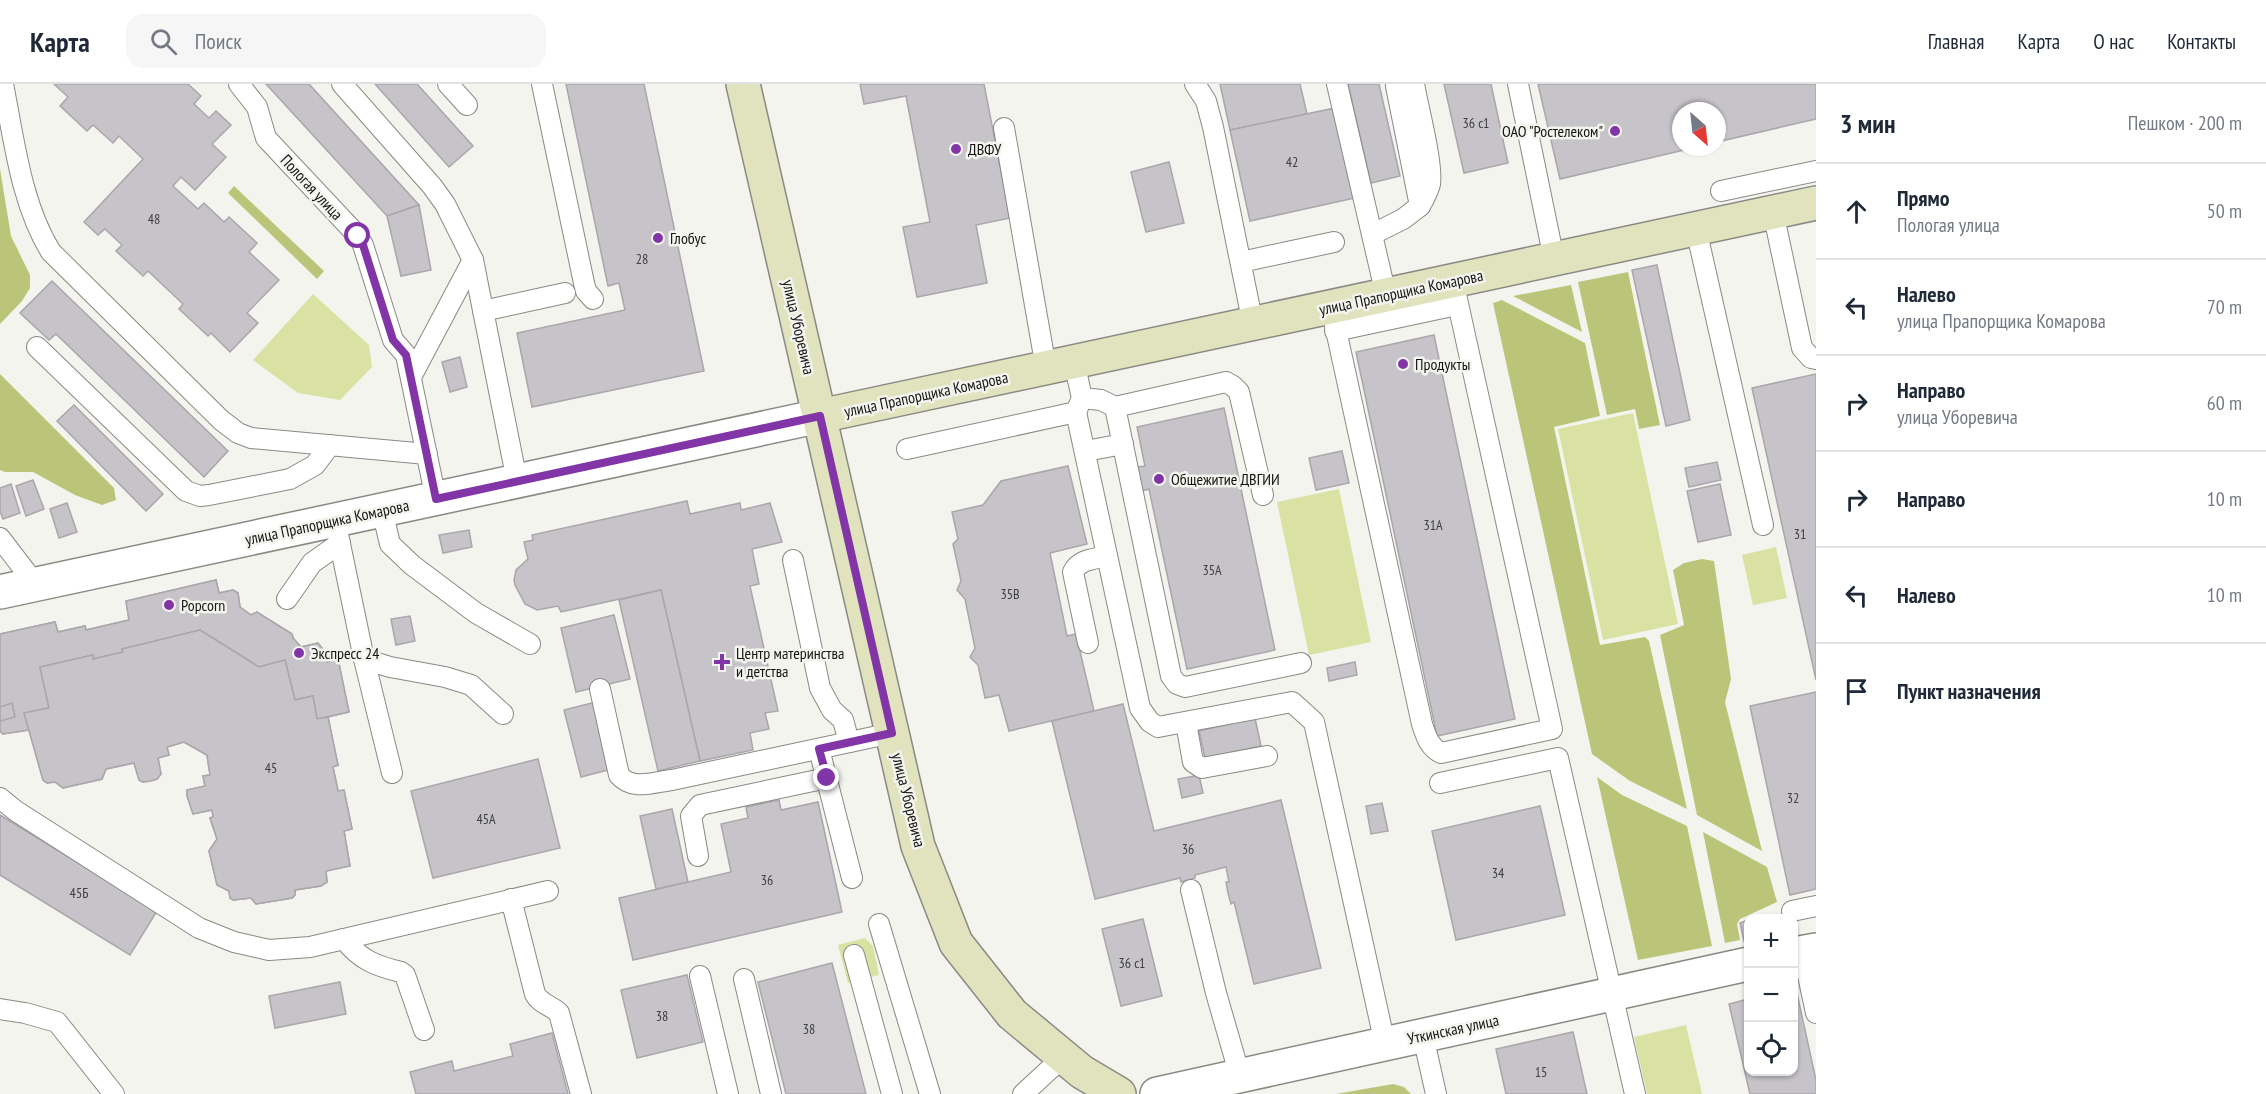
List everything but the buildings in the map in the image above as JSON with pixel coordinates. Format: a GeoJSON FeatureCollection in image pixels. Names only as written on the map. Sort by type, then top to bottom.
{"type":"FeatureCollection","features":[{"type":"Feature","properties":{"kind":"main road","name":"улица Уборевича"},"geometry":{"type":"LineString","coordinates":[[743,84],[918,846],[956,943],[1012,1014],[1082,1072],[1119,1094]]}},
{"type":"Feature","properties":{"kind":"main road","name":"улица Прапорщика Комарова"},"geometry":{"type":"LineString","coordinates":[[820,416],[1253,324],[1333,319],[1386,295],[1455,293],[1554,259],[1816,203]]}},
{"type":"Feature","properties":{"kind":"street","name":"улица Прапорщика Комарова"},"geometry":{"type":"LineString","coordinates":[[0,592],[337,531],[382,510],[820,416]]}},
{"type":"Feature","properties":{"kind":"street","name":"Уткинская улица"},"geometry":{"type":"LineString","coordinates":[[1157,1094],[1744,965]]}},
{"type":"Feature","properties":{"kind":"lane"},"geometry":{"type":"LineString","coordinates":[[3,84],[34,223],[51,252],[220,420],[238,433],[251,438],[427,454]]}},
{"type":"Feature","properties":{"kind":"lane","name":"Пологая улица"},"geometry":{"type":"LineString","coordinates":[[239,84],[257,107],[266,138],[358,236],[363,245],[393,340],[406,355],[412,375],[436,499]]}},
{"type":"Feature","properties":{"kind":"lane"},"geometry":{"type":"LineString","coordinates":[[342,84],[432,186],[445,204],[473,260],[517,481]]}},
{"type":"Feature","properties":{"kind":"lane"},"geometry":{"type":"LineString","coordinates":[[448,84],[467,105]]}},
{"type":"Feature","properties":{"kind":"lane"},"geometry":{"type":"LineString","coordinates":[[542,84],[584,283],[586,291],[593,299]]}},
{"type":"Feature","properties":{"kind":"lane"},"geometry":{"type":"LineString","coordinates":[[1195,84],[1206,101],[1211,119],[1253,324]]}},
{"type":"Feature","properties":{"kind":"lane"},"geometry":{"type":"LineString","coordinates":[[1337,84],[1386,295]]}},
{"type":"Feature","properties":{"kind":"lane"},"geometry":{"type":"LineString","coordinates":[[1518,84],[1554,259]]}},
{"type":"Feature","properties":{"kind":"lane"},"geometry":{"type":"LineString","coordinates":[[1373,234],[1403,219],[1420,206],[1426,197],[1430,182],[1429,164],[1405,85]]}},
{"type":"Feature","properties":{"kind":"lane"},"geometry":{"type":"LineString","coordinates":[[1004,128],[1060,365],[1079,405],[1107,556],[1140,708],[1150,722],[1158,727],[1292,702],[1314,722],[1385,1044]]}},
{"type":"Feature","properties":{"kind":"lane"},"geometry":{"type":"LineString","coordinates":[[1721,191],[1816,171]]}},
{"type":"Feature","properties":{"kind":"lane"},"geometry":{"type":"LineString","coordinates":[[1773,212],[1802,348],[1811,358],[1816,359]]}},
{"type":"Feature","properties":{"kind":"lane"},"geometry":{"type":"LineString","coordinates":[[1696,229],[1763,525]]}},
{"type":"Feature","properties":{"kind":"lane"},"geometry":{"type":"LineString","coordinates":[[1241,262],[1334,242]]}},
{"type":"Feature","properties":{"kind":"lane"},"geometry":{"type":"LineString","coordinates":[[412,375],[473,260]]}},
{"type":"Feature","properties":{"kind":"lane"},"geometry":{"type":"LineString","coordinates":[[483,311],[565,293]]}},
{"type":"Feature","properties":{"kind":"lane"},"geometry":{"type":"LineString","coordinates":[[1455,293],[1552,729],[1441,753],[1434,749],[1422,724],[1333,319],[1455,293]]}},
{"type":"Feature","properties":{"kind":"lane"},"geometry":{"type":"LineString","coordinates":[[37,347],[186,491],[193,494],[209,495],[290,479],[315,465],[330,445]]}},
{"type":"Feature","properties":{"kind":"lane"},"geometry":{"type":"LineString","coordinates":[[907,449],[1101,400],[1115,407],[1226,382],[1239,392],[1263,495]]}},
{"type":"Feature","properties":{"kind":"lane"},"geometry":{"type":"LineString","coordinates":[[1115,407],[1171,676],[1177,684],[1185,687],[1301,663]]}},
{"type":"Feature","properties":{"kind":"lane"},"geometry":{"type":"LineString","coordinates":[[1086,451],[1123,444]]}},
{"type":"Feature","properties":{"kind":"lane"},"geometry":{"type":"LineString","coordinates":[[382,510],[390,544],[412,565],[476,613],[530,644]]}},
{"type":"Feature","properties":{"kind":"lane"},"geometry":{"type":"LineString","coordinates":[[287,599],[337,531]]}},
{"type":"Feature","properties":{"kind":"lane"},"geometry":{"type":"LineString","coordinates":[[337,531],[364,659],[392,772]]}},
{"type":"Feature","properties":{"kind":"lane"},"geometry":{"type":"LineString","coordinates":[[0,538],[36,585]]}},
{"type":"Feature","properties":{"kind":"lane"},"geometry":{"type":"LineString","coordinates":[[1089,643],[1074,572],[1075,568],[1085,561],[1107,556]]}},
{"type":"Feature","properties":{"kind":"lane"},"geometry":{"type":"LineString","coordinates":[[793,560],[820,688],[832,710],[843,720],[849,742]]}},
{"type":"Feature","properties":{"kind":"lane"},"geometry":{"type":"LineString","coordinates":[[364,659],[471,685],[503,714]]}},
{"type":"Feature","properties":{"kind":"lane"},"geometry":{"type":"LineString","coordinates":[[600,689],[617,768],[625,782],[636,785],[672,780],[892,733]]}},
{"type":"Feature","properties":{"kind":"lane"},"geometry":{"type":"LineString","coordinates":[[1186,723],[1193,762],[1202,768],[1267,756]]}},
{"type":"Feature","properties":{"kind":"lane"},"geometry":{"type":"LineString","coordinates":[[819,749],[852,878]]}},
{"type":"Feature","properties":{"kind":"lane"},"geometry":{"type":"LineString","coordinates":[[1440,783],[1558,758],[1635,1094]]}},
{"type":"Feature","properties":{"kind":"lane"},"geometry":{"type":"LineString","coordinates":[[698,856],[692,816],[700,805],[827,778]]}},
{"type":"Feature","properties":{"kind":"lane"},"geometry":{"type":"LineString","coordinates":[[0,798],[16,811],[199,928],[234,942],[269,950],[310,947],[548,891]]}},
{"type":"Feature","properties":{"kind":"lane"},"geometry":{"type":"LineString","coordinates":[[1191,890],[1216,993],[1240,1076]]}},
{"type":"Feature","properties":{"kind":"lane"},"geometry":{"type":"LineString","coordinates":[[511,900],[535,994],[540,1002],[553,1007],[559,1013],[581,1094]]}},
{"type":"Feature","properties":{"kind":"lane"},"geometry":{"type":"LineString","coordinates":[[1792,911],[1816,906]]}},
{"type":"Feature","properties":{"kind":"lane"},"geometry":{"type":"LineString","coordinates":[[879,924],[930,1094]]}},
{"type":"Feature","properties":{"kind":"lane"},"geometry":{"type":"LineString","coordinates":[[344,939],[354,952],[369,962],[405,975],[424,1030]]}},
{"type":"Feature","properties":{"kind":"lane"},"geometry":{"type":"LineString","coordinates":[[1804,952],[1816,1013]]}},
{"type":"Feature","properties":{"kind":"lane"},"geometry":{"type":"LineString","coordinates":[[854,955],[892,1094]]}},
{"type":"Feature","properties":{"kind":"lane"},"geometry":{"type":"LineString","coordinates":[[700,976],[728,1094]]}},
{"type":"Feature","properties":{"kind":"lane"},"geometry":{"type":"LineString","coordinates":[[744,979],[771,1094]]}},
{"type":"Feature","properties":{"kind":"lane"},"geometry":{"type":"LineString","coordinates":[[0,1009],[25,1012],[57,1022],[114,1094]]}},
{"type":"Feature","properties":{"kind":"lane"},"geometry":{"type":"LineString","coordinates":[[1423,1036],[1436,1094]]}},
{"type":"Feature","properties":{"kind":"lane"},"geometry":{"type":"LineString","coordinates":[[1023,1094],[1063,1057]]}},
{"type":"Feature","properties":{"kind":"green space"},"geometry":{"type":"Polygon","coordinates":[[[0,169],[11,236],[30,275],[30,288],[22,301],[0,324],[0,169]]]}},
{"type":"Feature","properties":{"kind":"green space"},"geometry":{"type":"Polygon","coordinates":[[[234,186],[324,271],[317,279],[228,193],[234,186]]]}},
{"type":"Feature","properties":{"kind":"green space"},"geometry":{"type":"Polygon","coordinates":[[[1628,272],[1660,425],[1639,429],[1635,409],[1607,415],[1578,282],[1628,272]]]}},
{"type":"Feature","properties":{"kind":"green space"},"geometry":{"type":"Polygon","coordinates":[[[1571,285],[1582,332],[1513,296],[1571,285]]]}},
{"type":"Feature","properties":{"kind":"green space"},"geometry":{"type":"Polygon","coordinates":[[[313,294],[369,345],[372,367],[340,400],[298,393],[253,360],[313,294]]]}},
{"type":"Feature","properties":{"kind":"green space"},"geometry":{"type":"Polygon","coordinates":[[[1502,300],[1585,343],[1600,416],[1554,427],[1600,645],[1645,637],[1649,641],[1687,809],[1630,781],[1592,754],[1493,303],[1502,300]]]}},
{"type":"Feature","properties":{"kind":"green space"},"geometry":{"type":"Polygon","coordinates":[[[0,374],[114,488],[116,500],[102,505],[75,495],[33,472],[0,470],[0,374]]]}},
{"type":"Feature","properties":{"kind":"green space"},"geometry":{"type":"Polygon","coordinates":[[[1633,413],[1678,624],[1603,640],[1558,429],[1633,413]]]}},
{"type":"Feature","properties":{"kind":"green space"},"geometry":{"type":"Polygon","coordinates":[[[1339,489],[1371,642],[1309,655],[1277,502],[1339,489]]]}},
{"type":"Feature","properties":{"kind":"green space"},"geometry":{"type":"Polygon","coordinates":[[[1776,547],[1787,598],[1753,605],[1742,555],[1776,547]]]}},
{"type":"Feature","properties":{"kind":"green space"},"geometry":{"type":"Polygon","coordinates":[[[1702,559],[1714,561],[1731,679],[1725,702],[1762,851],[1697,815],[1660,635],[1684,625],[1673,570],[1684,563],[1702,559]]]}},
{"type":"Feature","properties":{"kind":"green space"},"geometry":{"type":"Polygon","coordinates":[[[1597,777],[1622,795],[1687,826],[1712,946],[1638,960],[1597,777]]]}},
{"type":"Feature","properties":{"kind":"green space"},"geometry":{"type":"Polygon","coordinates":[[[1703,832],[1767,867],[1777,902],[1751,914],[1744,914],[1744,917],[1737,924],[1740,940],[1725,943],[1703,832]]]}},
{"type":"Feature","properties":{"kind":"green space"},"geometry":{"type":"Polygon","coordinates":[[[865,938],[873,946],[879,975],[848,983],[838,945],[865,938]]]}},
{"type":"Feature","properties":{"kind":"green space"},"geometry":{"type":"Polygon","coordinates":[[[1686,1025],[1702,1094],[1647,1094],[1634,1037],[1686,1025]]]}},
{"type":"Feature","properties":{"kind":"green space"},"geometry":{"type":"Polygon","coordinates":[[[1393,1084],[1404,1087],[1411,1094],[1336,1094],[1393,1084]]]}},
{"type":"Feature","properties":{"kind":"place","name":"ОАО \"Ростелеком\""},"geometry":{"type":"Point","coordinates":[1615,131]}},
{"type":"Feature","properties":{"kind":"place","name":"ДВФУ"},"geometry":{"type":"Point","coordinates":[956,149]}},
{"type":"Feature","properties":{"kind":"place","name":"Глобус"},"geometry":{"type":"Point","coordinates":[658,238]}},
{"type":"Feature","properties":{"kind":"place","name":"Продукты"},"geometry":{"type":"Point","coordinates":[1403,364]}},
{"type":"Feature","properties":{"kind":"place","name":"Общежитие ДВГИИ"},"geometry":{"type":"Point","coordinates":[1159,479]}},
{"type":"Feature","properties":{"kind":"place","name":"Popcorn"},"geometry":{"type":"Point","coordinates":[169,605]}},
{"type":"Feature","properties":{"kind":"place","name":"Экспресс 24"},"geometry":{"type":"Point","coordinates":[299,653]}},
{"type":"Feature","properties":{"kind":"place","name":"Центр материнства и детства"},"geometry":{"type":"Point","coordinates":[722,662]}},
{"type":"Feature","properties":{"kind":"route"},"geometry":{"type":"LineString","coordinates":[[358,236],[363,245],[393,340],[406,355],[412,375],[436,499],[820,416],[892,733],[819,749],[827,778]]}}]}
